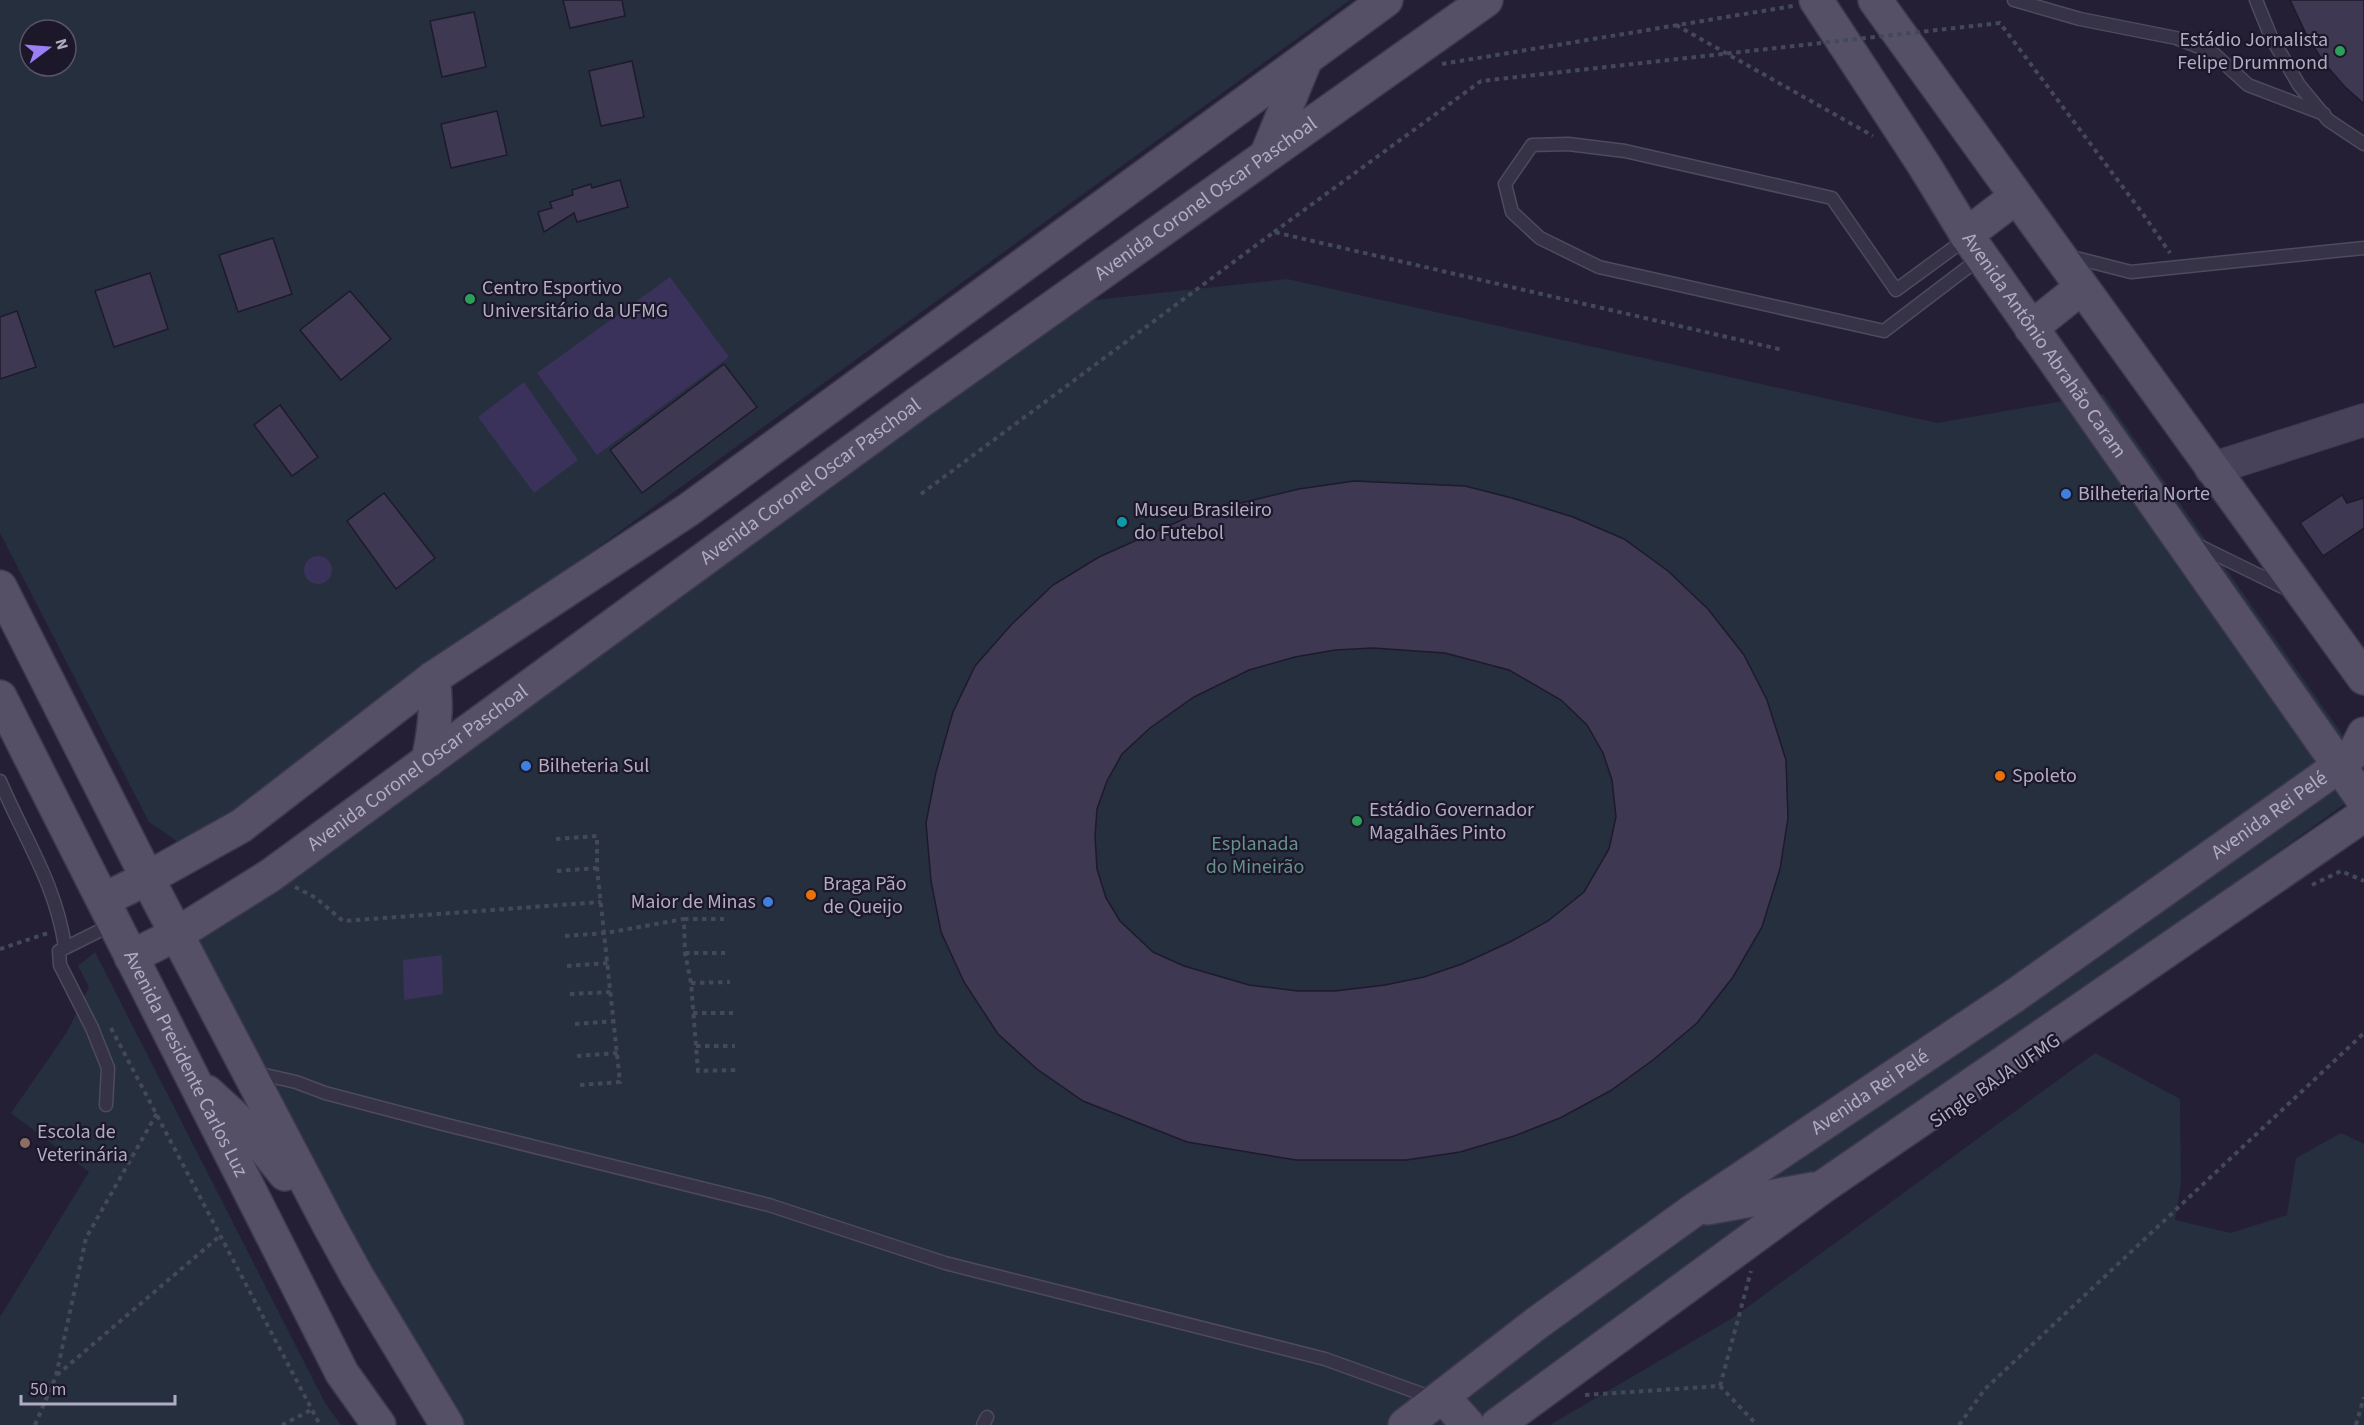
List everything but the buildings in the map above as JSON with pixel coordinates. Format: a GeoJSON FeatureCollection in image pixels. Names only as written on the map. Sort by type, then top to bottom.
{"type":"FeatureCollection","features":[{"type":"Feature","properties":{"kind":"main road"},"geometry":{"type":"LineString","coordinates":[[108,911],[152,887],[241,826],[433,678],[688,510],[1386,0]]}},
{"type":"Feature","properties":{"kind":"main road","name":"Avenida Coronel Oscar Paschoal"},"geometry":{"type":"LineString","coordinates":[[131,957],[177,934],[272,875],[747,527],[1486,0]]}},
{"type":"Feature","properties":{"kind":"main road"},"geometry":{"type":"LineString","coordinates":[[1875,0],[2080,288],[2364,678]]}},
{"type":"Feature","properties":{"kind":"main road","name":"Avenida Antônio Abrahão Caram"},"geometry":{"type":"LineString","coordinates":[[1817,1],[1972,243],[2364,801]]}},
{"type":"Feature","properties":{"kind":"main road"},"geometry":{"type":"LineString","coordinates":[[1267,154],[1305,61]]}},
{"type":"Feature","properties":{"kind":"main road"},"geometry":{"type":"LineString","coordinates":[[1972,243],[2016,197]]}},
{"type":"Feature","properties":{"kind":"main road"},"geometry":{"type":"LineString","coordinates":[[2031,328],[2080,288]]}},
{"type":"Feature","properties":{"kind":"main road"},"geometry":{"type":"LineString","coordinates":[[688,510],[747,527]]}},
{"type":"Feature","properties":{"kind":"main road"},"geometry":{"type":"LineString","coordinates":[[0,587],[152,887],[357,1276],[447,1425]]}},
{"type":"Feature","properties":{"kind":"main road"},"geometry":{"type":"LineString","coordinates":[[428,761],[435,725],[436,694],[433,678]]}},
{"type":"Feature","properties":{"kind":"main road","name":"Avenida Presidente Carlos Luz"},"geometry":{"type":"LineString","coordinates":[[0,697],[342,1373],[379,1425]]}},
{"type":"Feature","properties":{"kind":"main road","name":"Avenida Rei Pelé"},"geometry":{"type":"LineString","coordinates":[[1405,1425],[1537,1323],[1694,1210],[2005,1003],[2339,766],[2355,750],[2364,734]]}},
{"type":"Feature","properties":{"kind":"main road"},"geometry":{"type":"LineString","coordinates":[[1497,1425],[1821,1188],[2364,815]]}},
{"type":"Feature","properties":{"kind":"main road"},"geometry":{"type":"LineString","coordinates":[[2082,1009],[2120,922]]}},
{"type":"Feature","properties":{"kind":"main road"},"geometry":{"type":"LineString","coordinates":[[193,1080],[253,1134],[273,1158],[331,1245],[357,1276]]}},
{"type":"Feature","properties":{"kind":"main road"},"geometry":{"type":"LineString","coordinates":[[1694,1210],[1821,1188]]}},
{"type":"Feature","properties":{"kind":"main road"},"geometry":{"type":"LineString","coordinates":[[1443,1397],[1467,1425]]}},
{"type":"Feature","properties":{"kind":"street"},"geometry":{"type":"LineString","coordinates":[[2211,469],[2364,420]]}},
{"type":"Feature","properties":{"kind":"lane"},"geometry":{"type":"LineString","coordinates":[[2014,0],[2080,19],[2176,38],[2212,52],[2248,85],[2324,114]]}},
{"type":"Feature","properties":{"kind":"lane"},"geometry":{"type":"LineString","coordinates":[[2256,0],[2271,37],[2299,85],[2328,120],[2364,144]]}},
{"type":"Feature","properties":{"kind":"lane"},"geometry":{"type":"LineString","coordinates":[[1568,144],[1625,151],[1832,198],[1896,290],[1972,243],[1884,331],[1599,267],[1540,238],[1512,212],[1505,184],[1532,145],[1568,144]]}},
{"type":"Feature","properties":{"kind":"lane"},"geometry":{"type":"LineString","coordinates":[[2055,253],[2131,272],[2364,249]]}},
{"type":"Feature","properties":{"kind":"lane"},"geometry":{"type":"LineString","coordinates":[[2176,534],[2307,599]]}},
{"type":"Feature","properties":{"kind":"lane"},"geometry":{"type":"LineString","coordinates":[[0,781],[35,851],[54,897],[65,946]]}},
{"type":"Feature","properties":{"kind":"lane"},"geometry":{"type":"LineString","coordinates":[[106,1105],[108,1068],[92,1028],[60,965],[59,951],[65,946],[87,938],[108,911]]}},
{"type":"Feature","properties":{"kind":"lane"},"geometry":{"type":"LineString","coordinates":[[249,1072],[296,1082],[325,1093],[443,1124],[769,1205],[945,1263],[1325,1359],[1422,1394],[1443,1397]]}},
{"type":"Feature","properties":{"kind":"path"},"geometry":{"type":"LineString","coordinates":[[1440,64],[1817,1]]}},
{"type":"Feature","properties":{"kind":"path"},"geometry":{"type":"LineString","coordinates":[[921,494],[1481,81],[2000,23],[2143,214],[2179,266]]}},
{"type":"Feature","properties":{"kind":"path"},"geometry":{"type":"LineString","coordinates":[[1676,24],[1882,141]]}},
{"type":"Feature","properties":{"kind":"path"},"geometry":{"type":"LineString","coordinates":[[1274,232],[1784,350]]}},
{"type":"Feature","properties":{"kind":"path"},"geometry":{"type":"LineString","coordinates":[[556,839],[597,836],[597,868],[606,933],[620,1082],[580,1085]]}},
{"type":"Feature","properties":{"kind":"path"},"geometry":{"type":"LineString","coordinates":[[557,871],[597,868]]}},
{"type":"Feature","properties":{"kind":"path"},"geometry":{"type":"LineString","coordinates":[[2302,890],[2341,871],[2364,881]]}},
{"type":"Feature","properties":{"kind":"path"},"geometry":{"type":"LineString","coordinates":[[272,875],[316,898],[343,921],[601,902]]}},
{"type":"Feature","properties":{"kind":"path"},"geometry":{"type":"LineString","coordinates":[[684,919],[698,1071],[737,1070]]}},
{"type":"Feature","properties":{"kind":"path"},"geometry":{"type":"LineString","coordinates":[[565,936],[606,933],[684,919],[724,919]]}},
{"type":"Feature","properties":{"kind":"path"},"geometry":{"type":"LineString","coordinates":[[0,950],[62,928]]}},
{"type":"Feature","properties":{"kind":"path"},"geometry":{"type":"LineString","coordinates":[[686,953],[725,953]]}},
{"type":"Feature","properties":{"kind":"path"},"geometry":{"type":"LineString","coordinates":[[567,966],[608,963]]}},
{"type":"Feature","properties":{"kind":"path"},"geometry":{"type":"LineString","coordinates":[[691,983],[730,982]]}},
{"type":"Feature","properties":{"kind":"path"},"geometry":{"type":"LineString","coordinates":[[570,994],[610,992]]}},
{"type":"Feature","properties":{"kind":"path"},"geometry":{"type":"LineString","coordinates":[[693,1013],[733,1013]]}},
{"type":"Feature","properties":{"kind":"path"},"geometry":{"type":"LineString","coordinates":[[106,1018],[321,1425]]}},
{"type":"Feature","properties":{"kind":"path"},"geometry":{"type":"LineString","coordinates":[[575,1024],[615,1021]]}},
{"type":"Feature","properties":{"kind":"path"},"geometry":{"type":"LineString","coordinates":[[1959,1425],[1985,1389],[2364,1033]]}},
{"type":"Feature","properties":{"kind":"path"},"geometry":{"type":"LineString","coordinates":[[696,1046],[735,1046]]}},
{"type":"Feature","properties":{"kind":"path"},"geometry":{"type":"LineString","coordinates":[[577,1056],[618,1053]]}},
{"type":"Feature","properties":{"kind":"path"},"geometry":{"type":"LineString","coordinates":[[35,1425],[56,1376],[86,1238],[157,1113]]}},
{"type":"Feature","properties":{"kind":"path"},"geometry":{"type":"LineString","coordinates":[[56,1376],[221,1235]]}},
{"type":"Feature","properties":{"kind":"path"},"geometry":{"type":"LineString","coordinates":[[1720,1386],[1753,1264]]}},
{"type":"Feature","properties":{"kind":"path"},"geometry":{"type":"LineString","coordinates":[[1581,1395],[1720,1386]]}},
{"type":"Feature","properties":{"kind":"path"},"geometry":{"type":"LineString","coordinates":[[1720,1386],[1757,1425]]}},
{"type":"Feature","properties":{"kind":"path"},"geometry":{"type":"LineString","coordinates":[[2356,1425],[2364,1397]]}},
{"type":"Feature","properties":{"kind":"path"},"geometry":{"type":"LineString","coordinates":[[282,1425],[313,1409]]}},
{"type":"Feature","properties":{"kind":"green space","name":"Centro Esportivo Universitário da UFMG"},"geometry":{"type":"Polygon","coordinates":[[[0,0],[1350,0],[211,829],[181,844],[149,822],[0,533],[0,0]]]}},
{"type":"Feature","properties":{"kind":"green space","name":"Esplanada do Mineirão"},"geometry":{"type":"Polygon","coordinates":[[[1287,279],[1937,423],[2103,394],[2364,765],[2364,790],[1478,1425],[432,1425],[171,946],[750,515],[1021,308],[1287,279]]]}},
{"type":"Feature","properties":{"kind":"green space"},"geometry":{"type":"Polygon","coordinates":[[[95,952],[325,1403],[341,1425],[0,1425],[0,1317],[89,1172],[11,1113],[67,1032],[89,987],[78,966],[95,952]]]}},
{"type":"Feature","properties":{"kind":"green space"},"geometry":{"type":"Polygon","coordinates":[[[2095,1053],[2180,1099],[2181,1184],[2175,1220],[2231,1233],[2287,1215],[2296,1158],[2341,1133],[2364,1144],[2364,1425],[1550,1425],[1734,1317],[2095,1053]]]}},
{"type":"Feature","properties":{"kind":"shaded area"},"geometry":{"type":"Polygon","coordinates":[[[670,277],[729,357],[597,455],[537,373],[670,277]]]}},
{"type":"Feature","properties":{"kind":"shaded area"},"geometry":{"type":"Polygon","coordinates":[[[524,382],[578,460],[534,493],[478,417],[524,382]]]}},
{"type":"Feature","properties":{"kind":"shaded area"},"geometry":{"type":"Polygon","coordinates":[[[318,556],[328,560],[332,570],[328,580],[318,584],[308,580],[304,570],[308,560],[318,556]]]}},
{"type":"Feature","properties":{"kind":"shaded area"},"geometry":{"type":"Polygon","coordinates":[[[442,955],[443,994],[404,1000],[403,960],[442,955]]]}},
{"type":"Feature","properties":{"kind":"place","name":"Estádio Jornalista Felipe Drummond"},"geometry":{"type":"Point","coordinates":[2340,51]}},
{"type":"Feature","properties":{"kind":"place","name":"Centro Esportivo Universitário da UFMG"},"geometry":{"type":"Point","coordinates":[470,299]}},
{"type":"Feature","properties":{"kind":"place","name":"Bilheteria Norte"},"geometry":{"type":"Point","coordinates":[2066,494]}},
{"type":"Feature","properties":{"kind":"place","name":"Museu Brasileiro do Futebol"},"geometry":{"type":"Point","coordinates":[1122,522]}},
{"type":"Feature","properties":{"kind":"place","name":"Bilheteria Sul"},"geometry":{"type":"Point","coordinates":[526,766]}},
{"type":"Feature","properties":{"kind":"place","name":"Spoleto"},"geometry":{"type":"Point","coordinates":[2000,776]}},
{"type":"Feature","properties":{"kind":"place","name":"Estádio Governador Magalhães Pinto"},"geometry":{"type":"Point","coordinates":[1357,821]}},
{"type":"Feature","properties":{"kind":"place","name":"Braga Pão de Queijo"},"geometry":{"type":"Point","coordinates":[811,895]}},
{"type":"Feature","properties":{"kind":"place","name":"Maior de Minas"},"geometry":{"type":"Point","coordinates":[768,902]}},
{"type":"Feature","properties":{"kind":"place","name":"Escola de Veterinária"},"geometry":{"type":"Point","coordinates":[25,1143]}}]}
